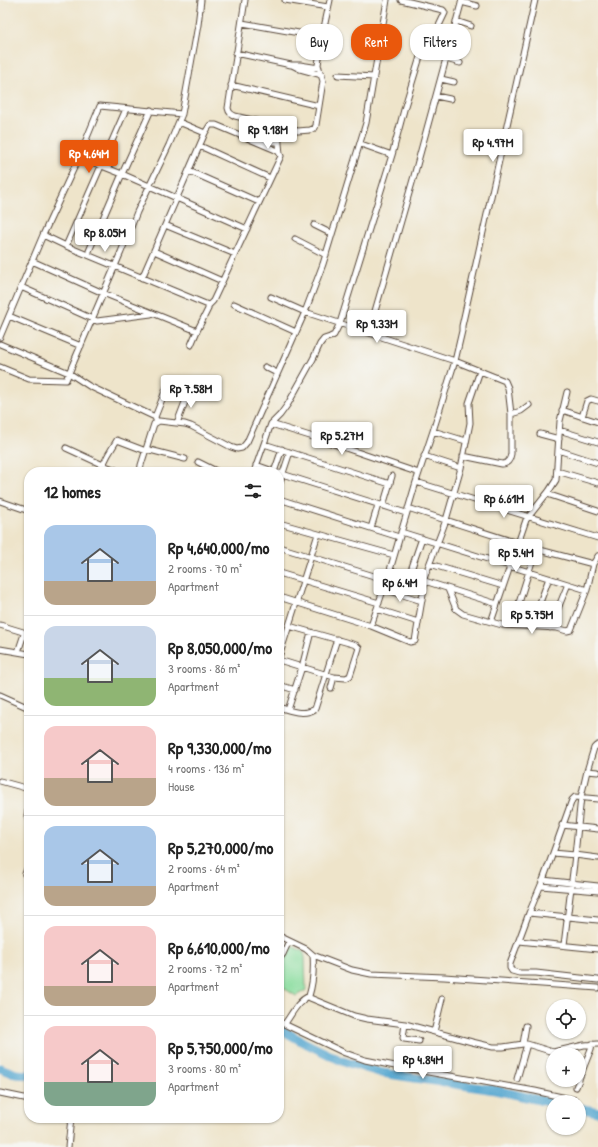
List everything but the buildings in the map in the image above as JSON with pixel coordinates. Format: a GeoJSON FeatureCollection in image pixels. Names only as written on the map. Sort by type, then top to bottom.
{"type":"FeatureCollection","features":[{"type":"Feature","properties":{"kind":"street"},"geometry":{"type":"LineString","coordinates":[[0,366],[29,379],[66,380],[137,212],[182,114],[201,0]]}},
{"type":"Feature","properties":{"kind":"street"},"geometry":{"type":"LineString","coordinates":[[245,0],[228,108],[231,114],[293,130],[310,130],[315,128],[323,81],[322,75],[318,68],[319,60]]}},
{"type":"Feature","properties":{"kind":"street"},"geometry":{"type":"LineString","coordinates":[[285,0],[328,7]]}},
{"type":"Feature","properties":{"kind":"street"},"geometry":{"type":"LineString","coordinates":[[325,24],[330,0]]}},
{"type":"Feature","properties":{"kind":"street"},"geometry":{"type":"LineString","coordinates":[[0,344],[69,373],[89,386],[156,420],[191,426],[234,449],[242,448],[247,442],[305,312],[326,255],[361,144],[387,0]]}},
{"type":"Feature","properties":{"kind":"street"},"geometry":{"type":"LineString","coordinates":[[255,467],[271,424],[288,404],[313,360],[320,344],[324,340],[334,335],[340,323],[424,47],[435,34],[445,13],[444,10],[401,0]]}},
{"type":"Feature","properties":{"kind":"street"},"geometry":{"type":"LineString","coordinates":[[371,626],[387,580],[462,332],[535,0]]}},
{"type":"Feature","properties":{"kind":"street"},"geometry":{"type":"LineString","coordinates":[[462,332],[466,326],[539,0]]}},
{"type":"Feature","properties":{"kind":"street"},"geometry":{"type":"LineString","coordinates":[[455,24],[461,1],[477,6]]}},
{"type":"Feature","properties":{"kind":"street"},"geometry":{"type":"LineString","coordinates":[[456,21],[465,24]]}},
{"type":"Feature","properties":{"kind":"street"},"geometry":{"type":"LineString","coordinates":[[242,23],[296,32]]}},
{"type":"Feature","properties":{"kind":"street"},"geometry":{"type":"LineString","coordinates":[[236,53],[291,65],[322,75]]}},
{"type":"Feature","properties":{"kind":"street"},"geometry":{"type":"LineString","coordinates":[[369,332],[446,60]]}},
{"type":"Feature","properties":{"kind":"street"},"geometry":{"type":"LineString","coordinates":[[450,60],[460,63]]}},
{"type":"Feature","properties":{"kind":"street"},"geometry":{"type":"LineString","coordinates":[[291,65],[318,68]]}},
{"type":"Feature","properties":{"kind":"street"},"geometry":{"type":"LineString","coordinates":[[338,75],[374,77]]}},
{"type":"Feature","properties":{"kind":"street"},"geometry":{"type":"LineString","coordinates":[[441,78],[454,82]]}},
{"type":"Feature","properties":{"kind":"street"},"geometry":{"type":"LineString","coordinates":[[231,86],[319,106]]}},
{"type":"Feature","properties":{"kind":"street"},"geometry":{"type":"LineString","coordinates":[[436,96],[450,99]]}},
{"type":"Feature","properties":{"kind":"street"},"geometry":{"type":"LineString","coordinates":[[0,337],[100,106],[182,114]]}},
{"type":"Feature","properties":{"kind":"street"},"geometry":{"type":"LineString","coordinates":[[66,246],[126,109]]}},
{"type":"Feature","properties":{"kind":"street"},"geometry":{"type":"LineString","coordinates":[[89,255],[89,251],[151,110]]}},
{"type":"Feature","properties":{"kind":"street"},"geometry":{"type":"LineString","coordinates":[[179,122],[205,133]]}},
{"type":"Feature","properties":{"kind":"street"},"geometry":{"type":"LineString","coordinates":[[142,278],[205,133],[210,125],[213,124],[278,151],[280,154]]}},
{"type":"Feature","properties":{"kind":"street"},"geometry":{"type":"LineString","coordinates":[[191,345],[208,306],[213,301],[281,156],[278,133]]}},
{"type":"Feature","properties":{"kind":"street"},"geometry":{"type":"LineString","coordinates":[[256,142],[279,142]]}},
{"type":"Feature","properties":{"kind":"street"},"geometry":{"type":"LineString","coordinates":[[361,144],[392,155]]}},
{"type":"Feature","properties":{"kind":"street"},"geometry":{"type":"LineString","coordinates":[[200,146],[270,178]]}},
{"type":"Feature","properties":{"kind":"street"},"geometry":{"type":"LineString","coordinates":[[79,157],[122,174],[246,229]]}},
{"type":"Feature","properties":{"kind":"street"},"geometry":{"type":"LineString","coordinates":[[189,171],[259,202]]}},
{"type":"Feature","properties":{"kind":"street"},"geometry":{"type":"LineString","coordinates":[[165,225],[235,254]]}},
{"type":"Feature","properties":{"kind":"street"},"geometry":{"type":"LineString","coordinates":[[314,225],[332,234]]}},
{"type":"Feature","properties":{"kind":"street"},"geometry":{"type":"LineString","coordinates":[[43,235],[208,306]]}},
{"type":"Feature","properties":{"kind":"street"},"geometry":{"type":"LineString","coordinates":[[295,239],[326,255]]}},
{"type":"Feature","properties":{"kind":"street"},"geometry":{"type":"LineString","coordinates":[[154,251],[222,281]]}},
{"type":"Feature","properties":{"kind":"street"},"geometry":{"type":"LineString","coordinates":[[32,261],[152,314],[197,331]]}},
{"type":"Feature","properties":{"kind":"street"},"geometry":{"type":"LineString","coordinates":[[21,287],[97,321],[152,314]]}},
{"type":"Feature","properties":{"kind":"street"},"geometry":{"type":"LineString","coordinates":[[271,297],[305,312],[454,361],[505,381],[507,384],[511,414],[511,454],[509,461],[502,464],[464,456]]}},
{"type":"Feature","properties":{"kind":"street"},"geometry":{"type":"LineString","coordinates":[[234,304],[296,332]]}},
{"type":"Feature","properties":{"kind":"street"},"geometry":{"type":"LineString","coordinates":[[9,316],[81,346]]}},
{"type":"Feature","properties":{"kind":"street"},"geometry":{"type":"LineString","coordinates":[[265,367],[277,373]]}},
{"type":"Feature","properties":{"kind":"street"},"geometry":{"type":"LineString","coordinates":[[284,598],[371,626],[412,642],[416,639],[424,581],[446,520],[461,468],[470,419],[469,403],[480,370]]}},
{"type":"Feature","properties":{"kind":"street"},"geometry":{"type":"LineString","coordinates":[[141,467],[168,384]]}},
{"type":"Feature","properties":{"kind":"street"},"geometry":{"type":"LineString","coordinates":[[177,423],[190,389]]}},
{"type":"Feature","properties":{"kind":"street"},"geometry":{"type":"LineString","coordinates":[[491,622],[517,543],[528,517],[554,484],[557,471],[560,421],[567,392]]}},
{"type":"Feature","properties":{"kind":"street"},"geometry":{"type":"LineString","coordinates":[[582,417],[588,400],[591,399],[598,401]]}},
{"type":"Feature","properties":{"kind":"street"},"geometry":{"type":"LineString","coordinates":[[511,414],[521,411],[529,404]]}},
{"type":"Feature","properties":{"kind":"street"},"geometry":{"type":"LineString","coordinates":[[562,410],[598,422]]}},
{"type":"Feature","properties":{"kind":"street"},"geometry":{"type":"LineString","coordinates":[[271,424],[419,473]]}},
{"type":"Feature","properties":{"kind":"street"},"geometry":{"type":"LineString","coordinates":[[559,430],[598,442]]}},
{"type":"Feature","properties":{"kind":"street"},"geometry":{"type":"LineString","coordinates":[[433,431],[466,441]]}},
{"type":"Feature","properties":{"kind":"street"},"geometry":{"type":"LineString","coordinates":[[540,434],[559,439]]}},
{"type":"Feature","properties":{"kind":"street"},"geometry":{"type":"LineString","coordinates":[[104,465],[115,441],[117,440],[146,450],[185,459]]}},
{"type":"Feature","properties":{"kind":"street"},"geometry":{"type":"LineString","coordinates":[[264,444],[390,484]]}},
{"type":"Feature","properties":{"kind":"street"},"geometry":{"type":"LineString","coordinates":[[66,448],[109,467]]}},
{"type":"Feature","properties":{"kind":"street"},"geometry":{"type":"LineString","coordinates":[[278,467],[282,449]]}},
{"type":"Feature","properties":{"kind":"street"},"geometry":{"type":"LineString","coordinates":[[558,450],[598,462]]}},
{"type":"Feature","properties":{"kind":"street"},"geometry":{"type":"LineString","coordinates":[[280,467],[290,452]]}},
{"type":"Feature","properties":{"kind":"street"},"geometry":{"type":"LineString","coordinates":[[424,456],[461,468]]}},
{"type":"Feature","properties":{"kind":"street"},"geometry":{"type":"LineString","coordinates":[[198,462],[208,467]]}},
{"type":"Feature","properties":{"kind":"street"},"geometry":{"type":"LineString","coordinates":[[256,464],[264,467]]}},
{"type":"Feature","properties":{"kind":"street"},"geometry":{"type":"LineString","coordinates":[[557,471],[598,483]]}},
{"type":"Feature","properties":{"kind":"street"},"geometry":{"type":"LineString","coordinates":[[284,474],[381,506],[446,520],[536,549],[594,564]]}},
{"type":"Feature","properties":{"kind":"street"},"geometry":{"type":"LineString","coordinates":[[371,528],[392,476]]}},
{"type":"Feature","properties":{"kind":"street"},"geometry":{"type":"LineString","coordinates":[[416,482],[598,538]]}},
{"type":"Feature","properties":{"kind":"street"},"geometry":{"type":"LineString","coordinates":[[547,494],[598,510]]}},
{"type":"Feature","properties":{"kind":"street"},"geometry":{"type":"LineString","coordinates":[[0,501],[24,509]]}},
{"type":"Feature","properties":{"kind":"street"},"geometry":{"type":"LineString","coordinates":[[284,501],[371,528],[422,538],[437,544],[587,590]]}},
{"type":"Feature","properties":{"kind":"street"},"geometry":{"type":"LineString","coordinates":[[284,524],[394,555]]}},
{"type":"Feature","properties":{"kind":"street"},"geometry":{"type":"LineString","coordinates":[[284,642],[318,534]]}},
{"type":"Feature","properties":{"kind":"street"},"geometry":{"type":"LineString","coordinates":[[409,576],[422,538]]}},
{"type":"Feature","properties":{"kind":"street"},"geometry":{"type":"LineString","coordinates":[[284,548],[387,580]]}},
{"type":"Feature","properties":{"kind":"street"},"geometry":{"type":"LineString","coordinates":[[512,625],[536,549]]}},
{"type":"Feature","properties":{"kind":"street"},"geometry":{"type":"LineString","coordinates":[[448,589],[456,609],[460,613],[502,625],[557,628],[569,631],[571,630],[587,590],[594,564],[598,556]]}},
{"type":"Feature","properties":{"kind":"street"},"geometry":{"type":"LineString","coordinates":[[430,564],[503,586]]}},
{"type":"Feature","properties":{"kind":"street"},"geometry":{"type":"LineString","coordinates":[[390,570],[497,604]]}},
{"type":"Feature","properties":{"kind":"street"},"geometry":{"type":"LineString","coordinates":[[284,574],[378,606],[418,622]]}},
{"type":"Feature","properties":{"kind":"street"},"geometry":{"type":"LineString","coordinates":[[531,627],[549,578]]}},
{"type":"Feature","properties":{"kind":"street"},"geometry":{"type":"LineString","coordinates":[[550,628],[568,584]]}},
{"type":"Feature","properties":{"kind":"street"},"geometry":{"type":"LineString","coordinates":[[384,589],[422,601]]}},
{"type":"Feature","properties":{"kind":"street"},"geometry":{"type":"LineString","coordinates":[[0,625],[23,632],[24,634],[18,652]]}},
{"type":"Feature","properties":{"kind":"street"},"geometry":{"type":"LineString","coordinates":[[284,660],[326,675],[346,678],[350,676],[360,650],[356,645],[289,626]]}},
{"type":"Feature","properties":{"kind":"street"},"geometry":{"type":"LineString","coordinates":[[288,710],[302,667],[311,632]]}},
{"type":"Feature","properties":{"kind":"street"},"geometry":{"type":"LineString","coordinates":[[284,709],[302,712],[315,709],[337,640]]}},
{"type":"Feature","properties":{"kind":"street"},"geometry":{"type":"LineString","coordinates":[[0,649],[24,653]]}},
{"type":"Feature","properties":{"kind":"street"},"geometry":{"type":"LineString","coordinates":[[331,688],[334,677]]}},
{"type":"Feature","properties":{"kind":"street"},"geometry":{"type":"LineString","coordinates":[[284,687],[295,690]]}},
{"type":"Feature","properties":{"kind":"street"},"geometry":{"type":"LineString","coordinates":[[0,695],[24,706]]}},
{"type":"Feature","properties":{"kind":"street"},"geometry":{"type":"LineString","coordinates":[[564,945],[581,797],[594,748],[598,745]]}},
{"type":"Feature","properties":{"kind":"street"},"geometry":{"type":"LineString","coordinates":[[587,771],[598,772]]}},
{"type":"Feature","properties":{"kind":"street"},"geometry":{"type":"LineString","coordinates":[[0,781],[24,788]]}},
{"type":"Feature","properties":{"kind":"street"},"geometry":{"type":"LineString","coordinates":[[598,799],[575,797],[572,800],[549,862],[544,880],[529,913],[520,941],[510,964],[510,969],[512,971],[598,980]]}},
{"type":"Feature","properties":{"kind":"street"},"geometry":{"type":"LineString","coordinates":[[562,825],[598,829]]}},
{"type":"Feature","properties":{"kind":"street"},"geometry":{"type":"LineString","coordinates":[[553,853],[598,858]]}},
{"type":"Feature","properties":{"kind":"street"},"geometry":{"type":"LineString","coordinates":[[544,880],[598,891]]}},
{"type":"Feature","properties":{"kind":"street"},"geometry":{"type":"LineString","coordinates":[[541,886],[598,886]]}},
{"type":"Feature","properties":{"kind":"street"},"geometry":{"type":"LineString","coordinates":[[529,913],[598,920]]}},
{"type":"Feature","properties":{"kind":"street"},"geometry":{"type":"LineString","coordinates":[[284,938],[306,949],[313,955],[352,970],[371,974],[444,977],[598,988]]}},
{"type":"Feature","properties":{"kind":"street"},"geometry":{"type":"LineString","coordinates":[[284,952],[289,941]]}},
{"type":"Feature","properties":{"kind":"street"},"geometry":{"type":"LineString","coordinates":[[520,941],[598,949]]}},
{"type":"Feature","properties":{"kind":"street"},"geometry":{"type":"LineString","coordinates":[[284,1022],[286,1022],[296,1006],[309,996],[313,982],[313,955]]}},
{"type":"Feature","properties":{"kind":"street"},"geometry":{"type":"LineString","coordinates":[[309,996],[311,999],[354,1016],[405,1024],[493,1047],[503,1048],[525,1044],[553,1052],[598,1044]]}},
{"type":"Feature","properties":{"kind":"street"},"geometry":{"type":"LineString","coordinates":[[434,1032],[442,999]]}},
{"type":"Feature","properties":{"kind":"street"},"geometry":{"type":"LineString","coordinates":[[284,1024],[345,1053],[365,1060],[553,1095]]}},
{"type":"Feature","properties":{"kind":"street"},"geometry":{"type":"LineString","coordinates":[[405,1024],[403,1038],[419,1041]]}},
{"type":"Feature","properties":{"kind":"street"},"geometry":{"type":"LineString","coordinates":[[517,1079],[525,1044],[526,1026]]}},
{"type":"Feature","properties":{"kind":"street"},"geometry":{"type":"LineString","coordinates":[[586,1062],[592,1044]]}},
{"type":"Feature","properties":{"kind":"street"},"geometry":{"type":"LineString","coordinates":[[0,1093],[24,1099]]}},
{"type":"Feature","properties":{"kind":"street"},"geometry":{"type":"LineString","coordinates":[[68,1147],[70,1123]]}},
{"type":"Feature","properties":{"kind":"green space"},"geometry":{"type":"Polygon","coordinates":[[[289,945],[303,951],[305,957],[306,990],[296,996],[284,988],[284,957],[289,945]]]}},
{"type":"Feature","properties":{"kind":"waterway"},"geometry":{"type":"LineString","coordinates":[[284,1031],[342,1061],[382,1073],[495,1090],[546,1101]]}},
{"type":"Feature","properties":{"kind":"waterway"},"geometry":{"type":"LineString","coordinates":[[0,1068],[16,1074],[24,1075]]}},
{"type":"Feature","properties":{"kind":"waterway"},"geometry":{"type":"LineString","coordinates":[[586,1109],[598,1112]]}}]}
